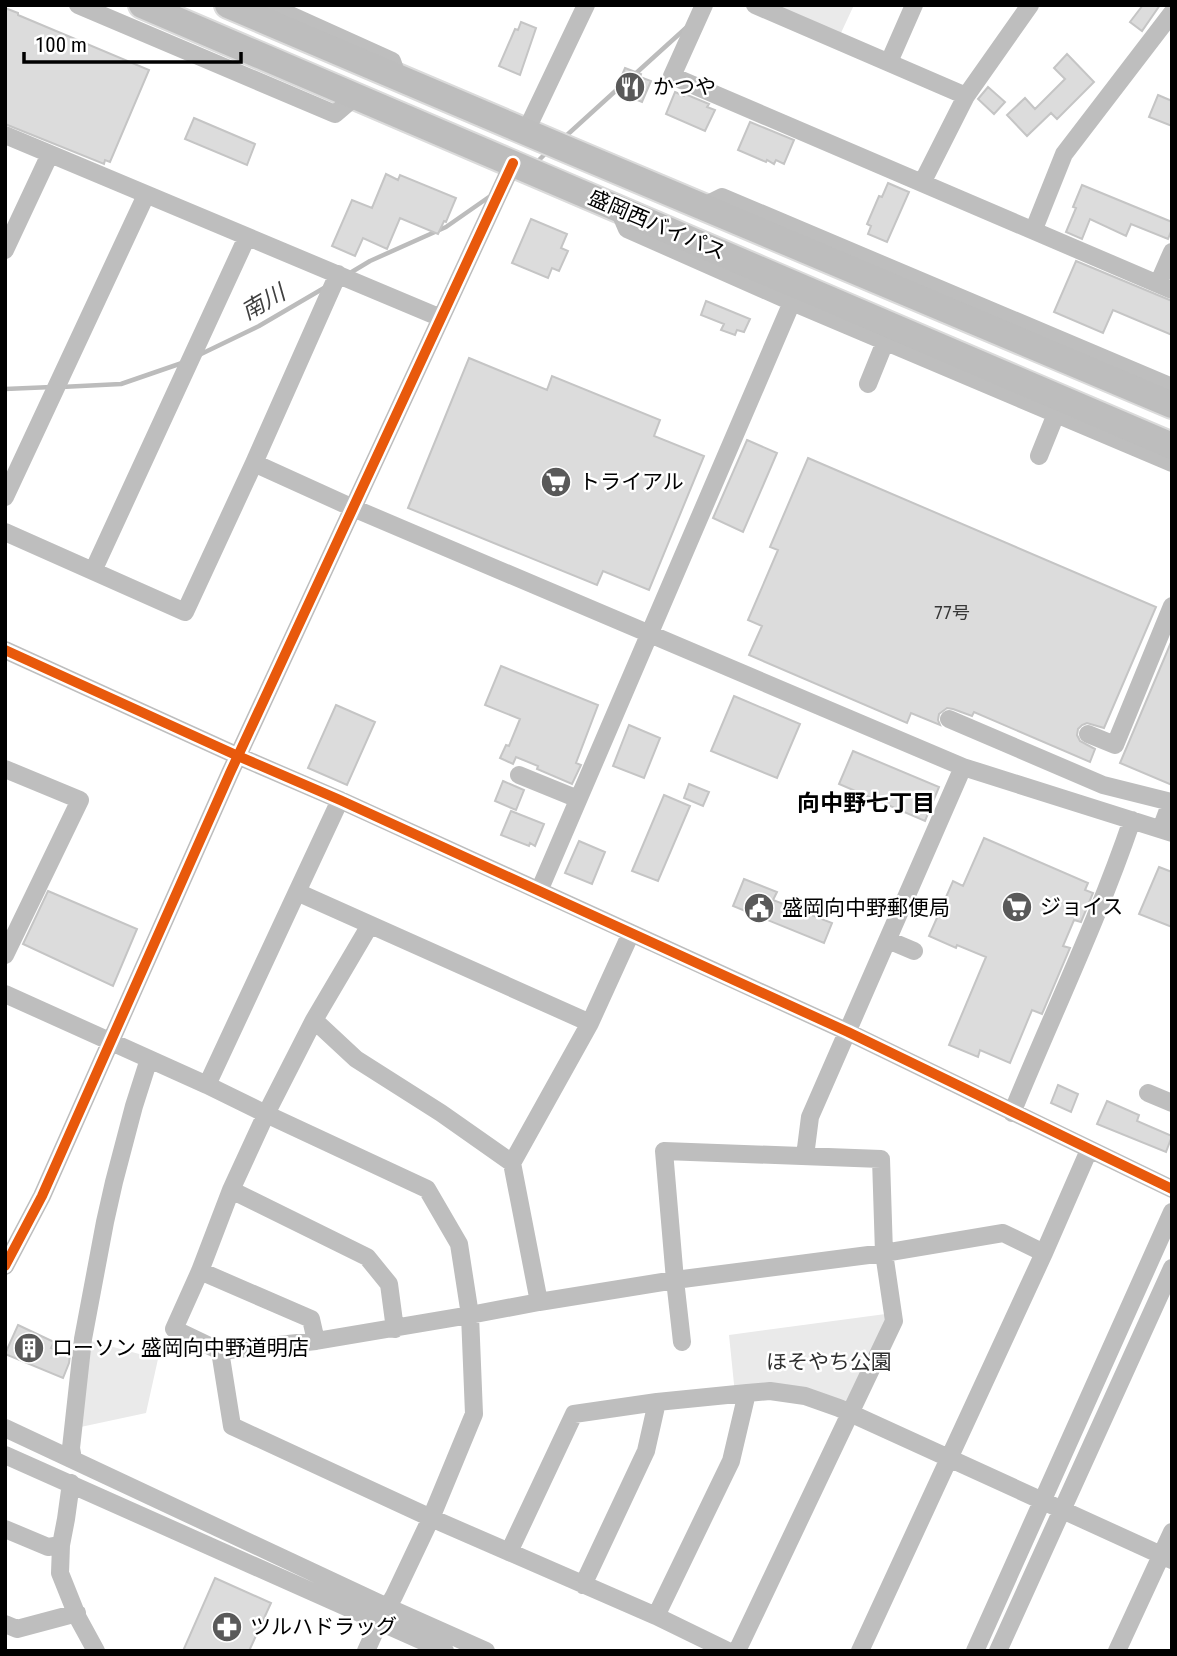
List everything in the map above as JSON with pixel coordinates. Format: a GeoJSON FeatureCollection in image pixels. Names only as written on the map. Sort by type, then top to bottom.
{"type":"FeatureCollection","features":[{"type":"Feature","properties":{"kind":"highway","name":"盛岡西バイパス"},"geometry":{"type":"LineString","coordinates":[[142,5],[356,96],[510,170],[618,208],[1172,446]]}},
{"type":"Feature","properties":{"kind":"highway","name":"盛岡西バイパス"},"geometry":{"type":"LineString","coordinates":[[228,5],[1172,405]]}},
{"type":"Feature","properties":{"kind":"street"},"geometry":{"type":"LineString","coordinates":[[78,5],[335,114],[356,96]]}},
{"type":"Feature","properties":{"kind":"street"},"geometry":{"type":"LineString","coordinates":[[268,5],[392,61],[398,78]]}},
{"type":"Feature","properties":{"kind":"street"},"geometry":{"type":"LineString","coordinates":[[525,133],[586,5]]}},
{"type":"Feature","properties":{"kind":"street"},"geometry":{"type":"LineString","coordinates":[[704,5],[672,76],[1165,287],[1172,253]]}},
{"type":"Feature","properties":{"kind":"street"},"geometry":{"type":"LineString","coordinates":[[755,5],[966,96]]}},
{"type":"Feature","properties":{"kind":"street"},"geometry":{"type":"LineString","coordinates":[[889,62],[914,5]]}},
{"type":"Feature","properties":{"kind":"street"},"geometry":{"type":"LineString","coordinates":[[922,183],[966,96],[1030,5]]}},
{"type":"Feature","properties":{"kind":"street"},"geometry":{"type":"LineString","coordinates":[[1034,229],[1064,154],[1172,13]]}},
{"type":"Feature","properties":{"kind":"street"},"geometry":{"type":"LineString","coordinates":[[5,135],[441,318]]}},
{"type":"Feature","properties":{"kind":"street"},"geometry":{"type":"LineString","coordinates":[[5,250],[50,154]]}},
{"type":"Feature","properties":{"kind":"street"},"geometry":{"type":"LineString","coordinates":[[5,1266],[42,1196],[238,757],[510,170]]}},
{"type":"Feature","properties":{"kind":"street"},"geometry":{"type":"LineString","coordinates":[[5,497],[146,195]]}},
{"type":"Feature","properties":{"kind":"street"},"geometry":{"type":"LineString","coordinates":[[704,206],[722,197],[1172,387]]}},
{"type":"Feature","properties":{"kind":"street"},"geometry":{"type":"LineString","coordinates":[[618,208],[627,229],[1172,463]]}},
{"type":"Feature","properties":{"kind":"street"},"geometry":{"type":"LineString","coordinates":[[93,571],[247,237]]}},
{"type":"Feature","properties":{"kind":"street"},"geometry":{"type":"LineString","coordinates":[[5,532],[185,612],[338,274]]}},
{"type":"Feature","properties":{"kind":"street"},"geometry":{"type":"LineString","coordinates":[[539,891],[792,302]]}},
{"type":"Feature","properties":{"kind":"street"},"geometry":{"type":"LineString","coordinates":[[868,384],[885,342]]}},
{"type":"Feature","properties":{"kind":"street"},"geometry":{"type":"LineString","coordinates":[[1039,456],[1056,414]]}},
{"type":"Feature","properties":{"kind":"street"},"geometry":{"type":"LineString","coordinates":[[254,463],[353,508],[963,768],[1166,831],[1171,803],[1103,785],[949,719]]}},
{"type":"Feature","properties":{"kind":"street"},"geometry":{"type":"LineString","coordinates":[[1088,734],[1115,745],[1172,606]]}},
{"type":"Feature","properties":{"kind":"street"},"geometry":{"type":"LineString","coordinates":[[5,650],[848,1032],[1172,1189]]}},
{"type":"Feature","properties":{"kind":"street"},"geometry":{"type":"LineString","coordinates":[[805,1156],[810,1117],[963,768]]}},
{"type":"Feature","properties":{"kind":"street"},"geometry":{"type":"LineString","coordinates":[[5,769],[80,800],[5,955]]}},
{"type":"Feature","properties":{"kind":"street"},"geometry":{"type":"LineString","coordinates":[[519,775],[578,799]]}},
{"type":"Feature","properties":{"kind":"street"},"geometry":{"type":"LineString","coordinates":[[207,1085],[340,800]]}},
{"type":"Feature","properties":{"kind":"street"},"geometry":{"type":"LineString","coordinates":[[1012,1112],[1079,958],[1132,820]]}},
{"type":"Feature","properties":{"kind":"street"},"geometry":{"type":"LineString","coordinates":[[297,892],[590,1023]]}},
{"type":"Feature","properties":{"kind":"street"},"geometry":{"type":"LineString","coordinates":[[370,925],[314,1020],[266,1114],[231,1189],[200,1271],[174,1329],[220,1351],[316,1341],[675,1280],[884,1253],[1003,1233],[1044,1252]]}},
{"type":"Feature","properties":{"kind":"street"},"geometry":{"type":"LineString","coordinates":[[539,1302],[512,1163],[590,1023],[631,933]]}},
{"type":"Feature","properties":{"kind":"street"},"geometry":{"type":"LineString","coordinates":[[888,940],[914,951]]}},
{"type":"Feature","properties":{"kind":"street"},"geometry":{"type":"LineString","coordinates":[[5,994],[207,1085],[427,1189],[459,1244],[470,1315],[474,1414],[430,1518],[366,1651]]}},
{"type":"Feature","properties":{"kind":"street"},"geometry":{"type":"LineString","coordinates":[[314,1020],[356,1059],[441,1113],[512,1163]]}},
{"type":"Feature","properties":{"kind":"street"},"geometry":{"type":"LineString","coordinates":[[73,1459],[71,1448],[83,1339],[114,1182],[149,1059]]}},
{"type":"Feature","properties":{"kind":"street"},"geometry":{"type":"LineString","coordinates":[[1148,1093],[1172,1103]]}},
{"type":"Feature","properties":{"kind":"street"},"geometry":{"type":"LineString","coordinates":[[860,1651],[1089,1150]]}},
{"type":"Feature","properties":{"kind":"street"},"geometry":{"type":"LineString","coordinates":[[682,1342],[664,1151],[881,1159],[884,1253],[894,1321],[737,1651]]}},
{"type":"Feature","properties":{"kind":"street"},"geometry":{"type":"LineString","coordinates":[[231,1189],[367,1257],[389,1284],[395,1329]]}},
{"type":"Feature","properties":{"kind":"street"},"geometry":{"type":"LineString","coordinates":[[975,1651],[1172,1212]]}},
{"type":"Feature","properties":{"kind":"street"},"geometry":{"type":"LineString","coordinates":[[998,1651],[1172,1268]]}},
{"type":"Feature","properties":{"kind":"street"},"geometry":{"type":"LineString","coordinates":[[200,1271],[311,1318],[316,1341]]}},
{"type":"Feature","properties":{"kind":"street"},"geometry":{"type":"LineString","coordinates":[[220,1351],[232,1426],[430,1518],[656,1616],[728,1651]]}},
{"type":"Feature","properties":{"kind":"street"},"geometry":{"type":"LineString","coordinates":[[509,1552],[574,1414],[657,1402],[770,1391],[805,1396],[851,1413],[1166,1558]]}},
{"type":"Feature","properties":{"kind":"street"},"geometry":{"type":"LineString","coordinates":[[656,1616],[731,1461],[747,1393]]}},
{"type":"Feature","properties":{"kind":"street"},"geometry":{"type":"LineString","coordinates":[[583,1585],[646,1451],[657,1402]]}},
{"type":"Feature","properties":{"kind":"street"},"geometry":{"type":"LineString","coordinates":[[5,1428],[73,1459],[383,1614],[445,1651]]}},
{"type":"Feature","properties":{"kind":"street"},"geometry":{"type":"LineString","coordinates":[[5,1455],[383,1614],[486,1651]]}},
{"type":"Feature","properties":{"kind":"street"},"geometry":{"type":"LineString","coordinates":[[71,1483],[61,1545],[60,1573],[96,1651]]}},
{"type":"Feature","properties":{"kind":"street"},"geometry":{"type":"LineString","coordinates":[[5,1529],[48,1547],[61,1545]]}},
{"type":"Feature","properties":{"kind":"street"},"geometry":{"type":"LineString","coordinates":[[1117,1651],[1166,1558],[1172,1532]]}},
{"type":"Feature","properties":{"kind":"street"},"geometry":{"type":"LineString","coordinates":[[5,1624],[17,1629],[77,1613]]}},
{"type":"Feature","properties":{"kind":"green space"},"geometry":{"type":"Polygon","coordinates":[[[769,5],[854,5],[840,35],[769,5]]]}},
{"type":"Feature","properties":{"kind":"green space","name":"ほそやち公園"},"geometry":{"type":"Polygon","coordinates":[[[893,1313],[851,1414],[839,1408],[735,1394],[729,1335],[893,1313]]]}},
{"type":"Feature","properties":{"kind":"green space"},"geometry":{"type":"Polygon","coordinates":[[[87,1340],[158,1359],[146,1413],[76,1428],[87,1340]]]}},
{"type":"Feature","properties":{"kind":"building"},"geometry":{"type":"Polygon","coordinates":[[[1143,5],[1160,5],[1142,31],[1130,22],[1143,5]]]}},
{"type":"Feature","properties":{"kind":"building"},"geometry":{"type":"Polygon","coordinates":[[[5,8],[149,70],[110,162],[105,160],[104,164],[5,124],[5,8]]]}},
{"type":"Feature","properties":{"kind":"building"},"geometry":{"type":"Polygon","coordinates":[[[521,22],[536,28],[520,75],[499,66],[515,29],[518,30],[521,22]]]}},
{"type":"Feature","properties":{"kind":"building"},"geometry":{"type":"Polygon","coordinates":[[[1067,54],[1094,82],[1057,119],[1051,113],[1027,136],[1007,115],[1025,98],[1035,109],[1065,79],[1054,68],[1067,54]]]}},
{"type":"Feature","properties":{"kind":"building"},"geometry":{"type":"Polygon","coordinates":[[[625,68],[651,81],[642,102],[620,93],[622,89],[617,87],[625,68]]]}},
{"type":"Feature","properties":{"kind":"building"},"geometry":{"type":"Polygon","coordinates":[[[988,87],[1005,102],[994,114],[978,99],[988,87]]]}},
{"type":"Feature","properties":{"kind":"building"},"geometry":{"type":"Polygon","coordinates":[[[675,92],[709,104],[707,107],[715,110],[705,131],[666,114],[675,92]]]}},
{"type":"Feature","properties":{"kind":"building"},"geometry":{"type":"Polygon","coordinates":[[[1158,95],[1172,101],[1172,126],[1149,117],[1158,95]]]}},
{"type":"Feature","properties":{"kind":"building"},"geometry":{"type":"Polygon","coordinates":[[[194,118],[255,144],[247,165],[185,139],[194,118]]]}},
{"type":"Feature","properties":{"kind":"building"},"geometry":{"type":"Polygon","coordinates":[[[750,122],[794,140],[784,164],[776,160],[774,164],[767,160],[766,162],[738,150],[750,122]]]}},
{"type":"Feature","properties":{"kind":"building"},"geometry":{"type":"Polygon","coordinates":[[[386,174],[398,180],[400,175],[456,198],[438,234],[400,218],[387,249],[363,238],[355,256],[332,246],[352,200],[372,208],[386,174]]]}},
{"type":"Feature","properties":{"kind":"building"},"geometry":{"type":"Polygon","coordinates":[[[888,183],[909,192],[887,242],[868,234],[871,226],[867,224],[888,183]]]}},
{"type":"Feature","properties":{"kind":"building"},"geometry":{"type":"Polygon","coordinates":[[[1082,185],[1172,222],[1168,239],[1131,224],[1126,236],[1090,219],[1082,239],[1066,232],[1082,185]]]}},
{"type":"Feature","properties":{"kind":"building"},"geometry":{"type":"Polygon","coordinates":[[[531,219],[567,234],[561,248],[568,251],[559,271],[552,268],[548,278],[512,263],[531,219]]]}},
{"type":"Feature","properties":{"kind":"building"},"geometry":{"type":"Polygon","coordinates":[[[1076,261],[1172,301],[1172,335],[1113,310],[1103,333],[1054,312],[1076,261]]]}},
{"type":"Feature","properties":{"kind":"building"},"geometry":{"type":"Polygon","coordinates":[[[706,301],[750,319],[744,332],[737,330],[735,335],[721,330],[724,324],[701,315],[706,301]]]}},
{"type":"Feature","properties":{"kind":"building","name":"トライアル"},"geometry":{"type":"Polygon","coordinates":[[[469,358],[547,390],[552,376],[660,420],[654,436],[704,456],[649,590],[603,571],[597,585],[408,508],[469,358]]]}},
{"type":"Feature","properties":{"kind":"building"},"geometry":{"type":"Polygon","coordinates":[[[747,440],[777,453],[743,532],[713,518],[747,440]]]}},
{"type":"Feature","properties":{"kind":"building"},"geometry":{"type":"Polygon","coordinates":[[[808,458],[1156,607],[1104,728],[1087,723],[1078,729],[1080,741],[1095,749],[1090,762],[974,712],[972,716],[947,708],[939,714],[940,725],[911,713],[907,723],[749,655],[762,626],[748,620],[778,550],[770,547],[808,458]]]}},
{"type":"Feature","properties":{"kind":"building"},"geometry":{"type":"Polygon","coordinates":[[[1172,640],[1172,785],[1120,763],[1172,640]]]}},
{"type":"Feature","properties":{"kind":"building"},"geometry":{"type":"Polygon","coordinates":[[[501,666],[598,705],[576,763],[581,765],[572,784],[516,757],[513,764],[500,758],[506,745],[509,746],[520,719],[485,705],[501,666]]]}},
{"type":"Feature","properties":{"kind":"building"},"geometry":{"type":"Polygon","coordinates":[[[734,696],[800,724],[777,778],[711,751],[734,696]]]}},
{"type":"Feature","properties":{"kind":"building"},"geometry":{"type":"Polygon","coordinates":[[[336,705],[375,722],[347,785],[308,768],[336,705]]]}},
{"type":"Feature","properties":{"kind":"building"},"geometry":{"type":"Polygon","coordinates":[[[629,725],[660,738],[644,778],[613,766],[629,725]]]}},
{"type":"Feature","properties":{"kind":"building"},"geometry":{"type":"Polygon","coordinates":[[[853,751],[939,787],[925,821],[839,784],[853,751]]]}},
{"type":"Feature","properties":{"kind":"building"},"geometry":{"type":"Polygon","coordinates":[[[503,781],[524,790],[516,810],[495,801],[503,781]]]}},
{"type":"Feature","properties":{"kind":"building"},"geometry":{"type":"Polygon","coordinates":[[[689,784],[709,792],[703,806],[684,798],[689,784]]]}},
{"type":"Feature","properties":{"kind":"building"},"geometry":{"type":"Polygon","coordinates":[[[664,795],[690,806],[658,881],[632,871],[664,795]]]}},
{"type":"Feature","properties":{"kind":"building"},"geometry":{"type":"Polygon","coordinates":[[[511,811],[544,824],[535,846],[501,835],[511,811]]]}},
{"type":"Feature","properties":{"kind":"building","name":"ジョイス"},"geometry":{"type":"Polygon","coordinates":[[[984,838],[1088,883],[1085,890],[1093,893],[1081,922],[1074,920],[1063,946],[1070,948],[1042,1014],[1032,1010],[1010,1063],[980,1050],[978,1057],[949,1045],[986,957],[929,936],[953,881],[963,886],[984,838]]]}},
{"type":"Feature","properties":{"kind":"building"},"geometry":{"type":"Polygon","coordinates":[[[579,841],[605,852],[592,884],[565,873],[579,841]]]}},
{"type":"Feature","properties":{"kind":"building"},"geometry":{"type":"Polygon","coordinates":[[[1159,867],[1172,872],[1172,927],[1139,914],[1159,867]]]}},
{"type":"Feature","properties":{"kind":"building"},"geometry":{"type":"Polygon","coordinates":[[[744,879],[777,892],[773,900],[832,923],[824,943],[733,906],[744,879]]]}},
{"type":"Feature","properties":{"kind":"building"},"geometry":{"type":"Polygon","coordinates":[[[48,891],[137,929],[113,986],[23,944],[48,891]]]}},
{"type":"Feature","properties":{"kind":"building"},"geometry":{"type":"Polygon","coordinates":[[[1058,1085],[1078,1094],[1071,1112],[1051,1103],[1058,1085]]]}},
{"type":"Feature","properties":{"kind":"building"},"geometry":{"type":"Polygon","coordinates":[[[1107,1101],[1139,1115],[1137,1121],[1172,1136],[1166,1152],[1097,1124],[1107,1101]]]}},
{"type":"Feature","properties":{"kind":"building","name":"ローソン 盛岡向中野道明店"},"geometry":{"type":"Polygon","coordinates":[[[18,1325],[54,1342],[51,1348],[70,1355],[63,1378],[5,1354],[18,1325]]]}},
{"type":"Feature","properties":{"kind":"building","name":"ツルハドラッグ"},"geometry":{"type":"Polygon","coordinates":[[[215,1578],[271,1603],[249,1651],[183,1651],[215,1578]]]}},
{"type":"Feature","properties":{"kind":"waterway","name":"南川"},"geometry":{"type":"LineString","coordinates":[[634,75],[687,27]]}},
{"type":"Feature","properties":{"kind":"waterway","name":"南川"},"geometry":{"type":"LineString","coordinates":[[567,135],[622,85]]}},
{"type":"Feature","properties":{"kind":"waterway","name":"南川"},"geometry":{"type":"LineString","coordinates":[[537,162],[544,155]]}},
{"type":"Feature","properties":{"kind":"waterway","name":"南川"},"geometry":{"type":"LineString","coordinates":[[350,273],[370,261],[446,227],[489,197]]}},
{"type":"Feature","properties":{"kind":"waterway","name":"南川"},"geometry":{"type":"LineString","coordinates":[[199,355],[259,326],[324,288]]}},
{"type":"Feature","properties":{"kind":"waterway","name":"南川"},"geometry":{"type":"LineString","coordinates":[[61,387],[121,384],[182,363]]}},
{"type":"Feature","properties":{"kind":"waterway","name":"南川"},"geometry":{"type":"LineString","coordinates":[[5,389],[52,387]]}},
{"type":"Feature","properties":{"kind":"cycle path"},"geometry":{"type":"LineString","coordinates":[[5,1266],[42,1196],[230,773],[513,163]]}},
{"type":"Feature","properties":{"kind":"cycle path"},"geometry":{"type":"LineString","coordinates":[[5,650],[848,1032],[1172,1189]]}},
{"type":"Feature","properties":{"kind":"place","name":"かつや"},"geometry":{"type":"Point","coordinates":[630,87]}},
{"type":"Feature","properties":{"kind":"place","name":"トライアル"},"geometry":{"type":"Point","coordinates":[556,482]}},
{"type":"Feature","properties":{"kind":"place","name":"ジョイス"},"geometry":{"type":"Point","coordinates":[1017,907]}},
{"type":"Feature","properties":{"kind":"place","name":"盛岡向中野郵便局"},"geometry":{"type":"Point","coordinates":[759,908]}},
{"type":"Feature","properties":{"kind":"place","name":"ローソン 盛岡向中野道明店"},"geometry":{"type":"Point","coordinates":[29,1348]}},
{"type":"Feature","properties":{"kind":"place","name":"ツルハドラッグ"},"geometry":{"type":"Point","coordinates":[227,1627]}},
{"type":"Feature","properties":{"kind":"district","name":"向中野七丁目"},"geometry":{"type":"Point","coordinates":[866,803]}}]}
